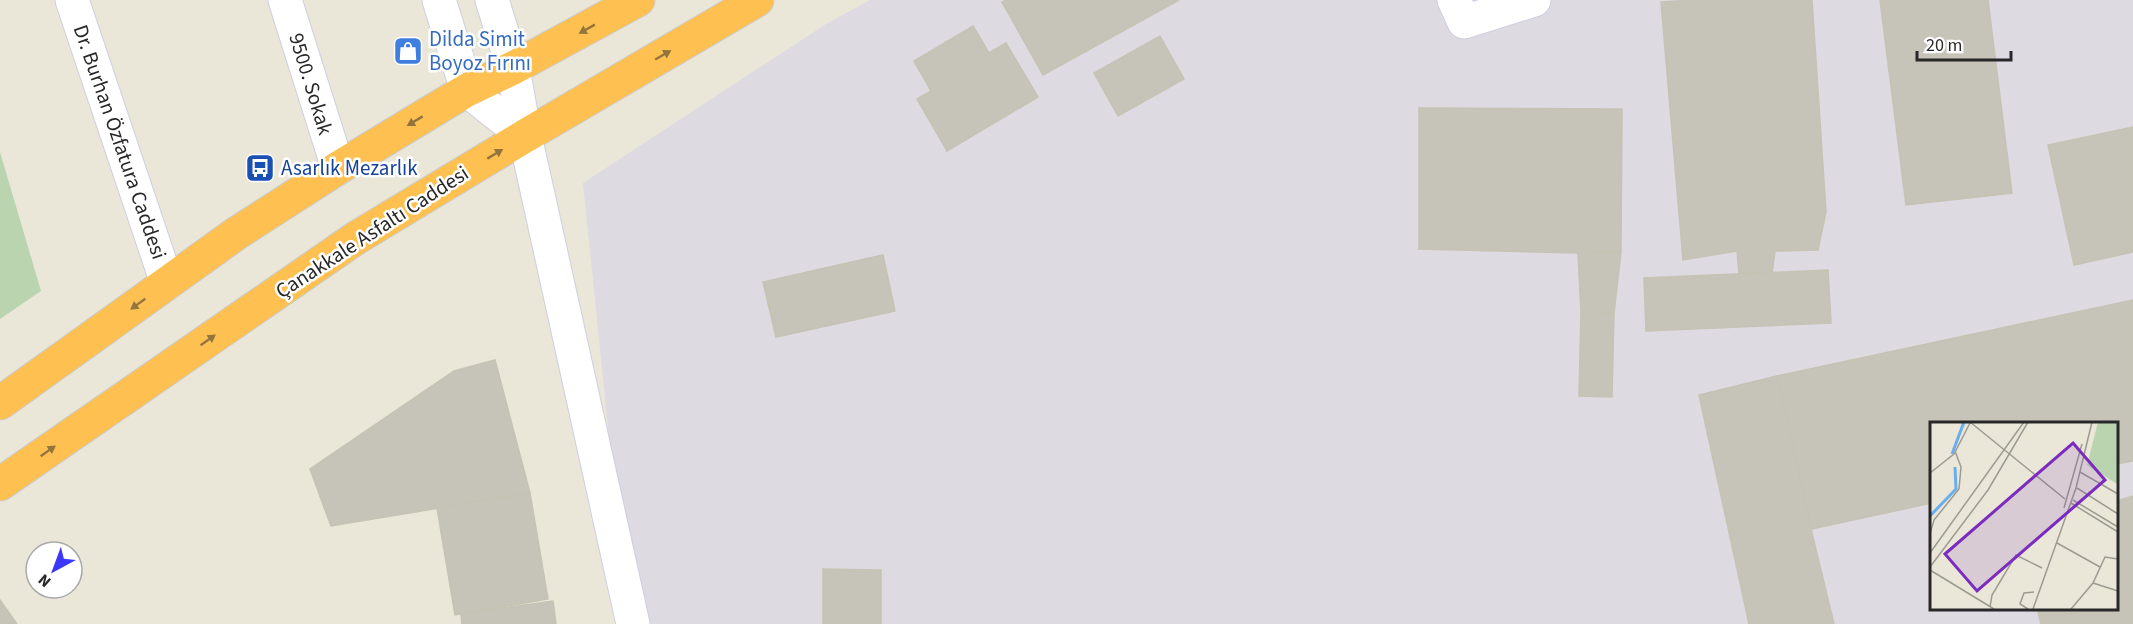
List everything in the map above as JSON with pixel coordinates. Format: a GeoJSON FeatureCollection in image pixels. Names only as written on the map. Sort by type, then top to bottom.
{"type":"FeatureCollection","features":[{"type":"Feature","properties":{"kind":"highway"},"geometry":{"type":"LineString","coordinates":[[0,403],[237,233],[338,168],[467,90],[513,68],[638,0]]}},
{"type":"Feature","properties":{"kind":"highway","name":"Çanakkale Asfaltı Caddesi"},"geometry":{"type":"LineString","coordinates":[[0,484],[356,238],[757,0]]}},
{"type":"Feature","properties":{"kind":"street","name":"Dr. Burhan Özfatura Caddesi"},"geometry":{"type":"LineString","coordinates":[[72,0],[167,283]]}},
{"type":"Feature","properties":{"kind":"street","name":"9500. Sokak"},"geometry":{"type":"LineString","coordinates":[[285,0],[338,168]]}},
{"type":"Feature","properties":{"kind":"street"},"geometry":{"type":"LineString","coordinates":[[439,0],[467,90],[525,136]]}},
{"type":"Feature","properties":{"kind":"street"},"geometry":{"type":"LineString","coordinates":[[492,0],[513,68],[525,136],[633,624]]}},
{"type":"Feature","properties":{"kind":"street"},"geometry":{"type":"LineString","coordinates":[[1455,0],[1464,22],[1534,0]]}},
{"type":"Feature","properties":{"kind":"shaded area"},"geometry":{"type":"Polygon","coordinates":[[[870,0],[2133,0],[2133,624],[628,624],[583,183],[826,24],[870,0]]]}},
{"type":"Feature","properties":{"kind":"green space"},"geometry":{"type":"Polygon","coordinates":[[[0,152],[41,291],[0,319],[0,152]]]}},
{"type":"Feature","properties":{"kind":"building"},"geometry":{"type":"Polygon","coordinates":[[[1006,0],[1179,0],[1043,75],[1002,2],[1006,0]]]}},
{"type":"Feature","properties":{"kind":"building"},"geometry":{"type":"Polygon","coordinates":[[[1812,0],[1826,212],[1818,250],[1775,251],[1772,273],[1739,274],[1737,251],[1683,260],[1661,2],[1812,0]]]}},
{"type":"Feature","properties":{"kind":"building"},"geometry":{"type":"Polygon","coordinates":[[[1880,0],[1988,0],[2012,193],[1906,205],[1880,0]]]}},
{"type":"Feature","properties":{"kind":"building"},"geometry":{"type":"Polygon","coordinates":[[[973,26],[989,53],[1006,43],[1038,97],[947,151],[917,99],[931,91],[914,61],[973,26]]]}},
{"type":"Feature","properties":{"kind":"building"},"geometry":{"type":"Polygon","coordinates":[[[1160,36],[1184,79],[1118,116],[1094,73],[1160,36]]]}},
{"type":"Feature","properties":{"kind":"building"},"geometry":{"type":"Polygon","coordinates":[[[1419,108],[1622,109],[1621,252],[1419,249],[1419,108]]]}},
{"type":"Feature","properties":{"kind":"building"},"geometry":{"type":"Polygon","coordinates":[[[2133,127],[2133,252],[2074,265],[2048,145],[2133,127]]]}},
{"type":"Feature","properties":{"kind":"building"},"geometry":{"type":"Polygon","coordinates":[[[1621,252],[1614,313],[1581,312],[1578,253],[1621,252]]]}},
{"type":"Feature","properties":{"kind":"building"},"geometry":{"type":"Polygon","coordinates":[[[883,255],[895,311],[776,337],[763,282],[883,255]]]}},
{"type":"Feature","properties":{"kind":"building"},"geometry":{"type":"Polygon","coordinates":[[[1828,270],[1831,323],[1646,331],[1644,278],[1828,270]]]}},
{"type":"Feature","properties":{"kind":"building"},"geometry":{"type":"Polygon","coordinates":[[[2133,300],[2133,461],[2118,464],[2118,422],[1930,422],[1930,503],[1811,529],[1777,376],[2133,300]]]}},
{"type":"Feature","properties":{"kind":"building"},"geometry":{"type":"Polygon","coordinates":[[[1581,312],[1614,313],[1612,397],[1579,396],[1581,312]]]}},
{"type":"Feature","properties":{"kind":"building"},"geometry":{"type":"Polygon","coordinates":[[[495,360],[530,493],[331,526],[310,469],[454,371],[495,360]]]}},
{"type":"Feature","properties":{"kind":"building"},"geometry":{"type":"Polygon","coordinates":[[[1777,376],[1834,624],[1749,624],[1699,395],[1777,376]]]}},
{"type":"Feature","properties":{"kind":"building"},"geometry":{"type":"Polygon","coordinates":[[[530,493],[548,599],[455,615],[437,508],[530,493]]]}},
{"type":"Feature","properties":{"kind":"building"},"geometry":{"type":"Polygon","coordinates":[[[2133,496],[2133,624],[2041,624],[2037,609],[2118,609],[2118,500],[2133,496]]]}},
{"type":"Feature","properties":{"kind":"building"},"geometry":{"type":"Polygon","coordinates":[[[823,569],[881,570],[881,624],[823,624],[823,569]]]}},
{"type":"Feature","properties":{"kind":"building"},"geometry":{"type":"Polygon","coordinates":[[[0,600],[17,624],[0,624],[0,600]]]}},
{"type":"Feature","properties":{"kind":"building"},"geometry":{"type":"Polygon","coordinates":[[[553,601],[556,624],[462,624],[461,614],[553,601]]]}},
{"type":"Feature","properties":{"kind":"place","name":"Dilda Simit Boyoz Fırını"},"geometry":{"type":"Point","coordinates":[408,51]}},
{"type":"Feature","properties":{"kind":"place","name":"Asarlık Mezarlık"},"geometry":{"type":"Point","coordinates":[260,168]}}]}
